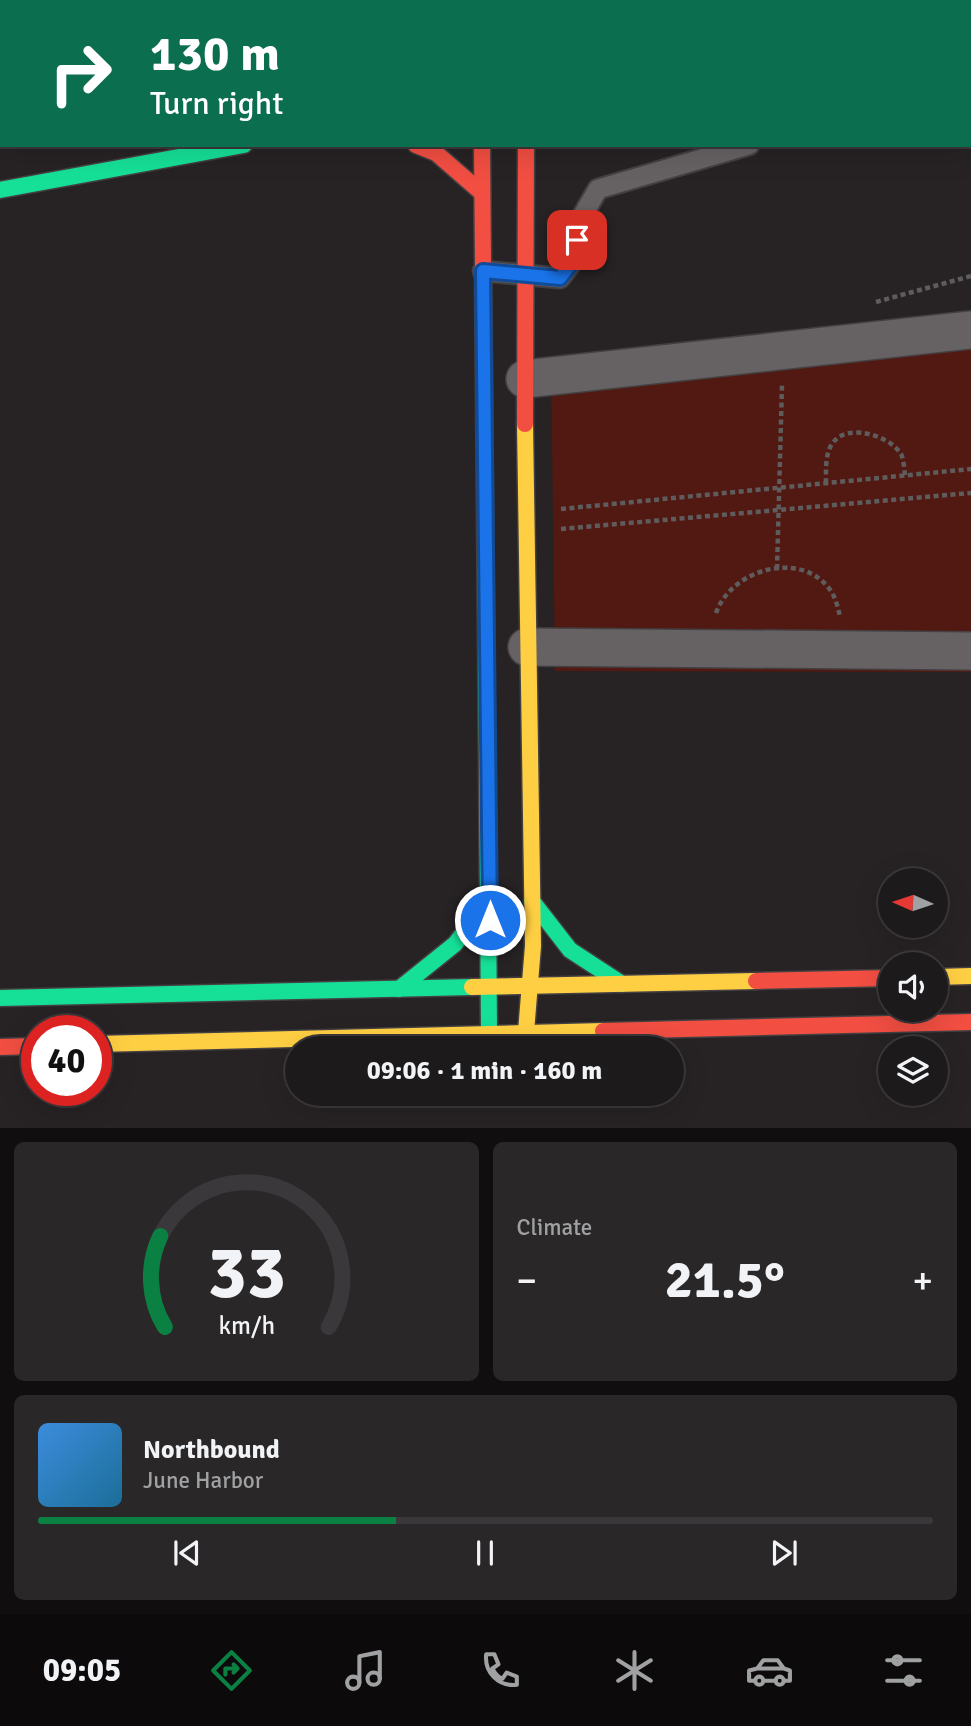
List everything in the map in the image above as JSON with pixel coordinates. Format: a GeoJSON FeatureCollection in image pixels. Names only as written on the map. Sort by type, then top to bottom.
{"type":"FeatureCollection","features":[{"type":"Feature","properties":{"kind":"street"},"geometry":{"type":"LineString","coordinates":[[0,190],[233,147]]}},
{"type":"Feature","properties":{"kind":"street"},"geometry":{"type":"LineString","coordinates":[[421,147],[436,153],[482,193]]}},
{"type":"Feature","properties":{"kind":"street"},"geometry":{"type":"LineString","coordinates":[[482,147],[489,1032]]}},
{"type":"Feature","properties":{"kind":"street"},"geometry":{"type":"LineString","coordinates":[[526,147],[525,532],[532,901],[526,1032]]}},
{"type":"Feature","properties":{"kind":"street"},"geometry":{"type":"LineString","coordinates":[[524,206],[542,170]]}},
{"type":"Feature","properties":{"kind":"street"},"geometry":{"type":"LineString","coordinates":[[525,379],[971,330]]}},
{"type":"Feature","properties":{"kind":"street"},"geometry":{"type":"LineString","coordinates":[[527,647],[971,651]]}},
{"type":"Feature","properties":{"kind":"street"},"geometry":{"type":"LineString","coordinates":[[399,989],[455,944],[490,898]]}},
{"type":"Feature","properties":{"kind":"street"},"geometry":{"type":"LineString","coordinates":[[532,901],[570,950],[622,984]]}},
{"type":"Feature","properties":{"kind":"street"},"geometry":{"type":"LineString","coordinates":[[948,977],[971,976]]}},
{"type":"Feature","properties":{"kind":"street"},"geometry":{"type":"LineString","coordinates":[[0,998],[878,978]]}},
{"type":"Feature","properties":{"kind":"street"},"geometry":{"type":"LineString","coordinates":[[112,1044],[971,1021]]}},
{"type":"Feature","properties":{"kind":"street"},"geometry":{"type":"LineString","coordinates":[[0,1047],[21,1046]]}},
{"type":"Feature","properties":{"kind":"lane"},"geometry":{"type":"LineString","coordinates":[[483,271],[560,278],[574,260],[580,220],[598,190],[742,147]]}},
{"type":"Feature","properties":{"kind":"path"},"geometry":{"type":"LineString","coordinates":[[778,569],[783,351]]}},
{"type":"Feature","properties":{"kind":"path"},"geometry":{"type":"LineString","coordinates":[[826,483],[830,446],[838,438],[851,433],[882,438],[892,443],[903,456],[905,475]]}},
{"type":"Feature","properties":{"kind":"path"},"geometry":{"type":"LineString","coordinates":[[525,513],[971,469]]}},
{"type":"Feature","properties":{"kind":"path"},"geometry":{"type":"LineString","coordinates":[[525,532],[779,512],[971,493]]}},
{"type":"Feature","properties":{"kind":"path"},"geometry":{"type":"LineString","coordinates":[[710,648],[711,626],[720,600],[736,583],[754,573],[788,569],[812,575],[828,586],[841,620],[844,649]]}},
{"type":"Feature","properties":{"kind":"shaded area"},"geometry":{"type":"Polygon","coordinates":[[[971,315],[971,672],[555,671],[551,366],[971,315]]]}},
{"type":"Feature","properties":{"kind":"traffic: fast"},"geometry":{"type":"LineString","coordinates":[[0,190],[233,147]]}},
{"type":"Feature","properties":{"kind":"traffic: fast"},"geometry":{"type":"LineString","coordinates":[[486,625],[489,1032]]}},
{"type":"Feature","properties":{"kind":"traffic: fast"},"geometry":{"type":"LineString","coordinates":[[399,989],[455,944],[490,898]]}},
{"type":"Feature","properties":{"kind":"traffic: fast"},"geometry":{"type":"LineString","coordinates":[[532,901],[570,950],[622,984]]}},
{"type":"Feature","properties":{"kind":"traffic: fast"},"geometry":{"type":"LineString","coordinates":[[0,998],[472,987]]}},
{"type":"Feature","properties":{"kind":"traffic: slow"},"geometry":{"type":"LineString","coordinates":[[525,424],[533,946],[526,1032]]}},
{"type":"Feature","properties":{"kind":"traffic: slow"},"geometry":{"type":"LineString","coordinates":[[948,977],[971,976]]}},
{"type":"Feature","properties":{"kind":"traffic: slow"},"geometry":{"type":"LineString","coordinates":[[472,987],[756,981]]}},
{"type":"Feature","properties":{"kind":"traffic: slow"},"geometry":{"type":"LineString","coordinates":[[112,1044],[603,1031]]}},
{"type":"Feature","properties":{"kind":"traffic: jam"},"geometry":{"type":"LineString","coordinates":[[421,147],[436,153],[482,193]]}},
{"type":"Feature","properties":{"kind":"traffic: jam"},"geometry":{"type":"LineString","coordinates":[[482,147],[486,625]]}},
{"type":"Feature","properties":{"kind":"traffic: jam"},"geometry":{"type":"LineString","coordinates":[[525,424],[526,147]]}},
{"type":"Feature","properties":{"kind":"traffic: jam"},"geometry":{"type":"LineString","coordinates":[[756,981],[878,978]]}},
{"type":"Feature","properties":{"kind":"traffic: jam"},"geometry":{"type":"LineString","coordinates":[[603,1031],[971,1022]]}},
{"type":"Feature","properties":{"kind":"traffic: jam"},"geometry":{"type":"LineString","coordinates":[[0,1047],[21,1046]]}},
{"type":"Feature","properties":{"kind":"route"},"geometry":{"type":"LineString","coordinates":[[490,920],[483,271],[560,278],[574,260],[577,240]]}}]}
